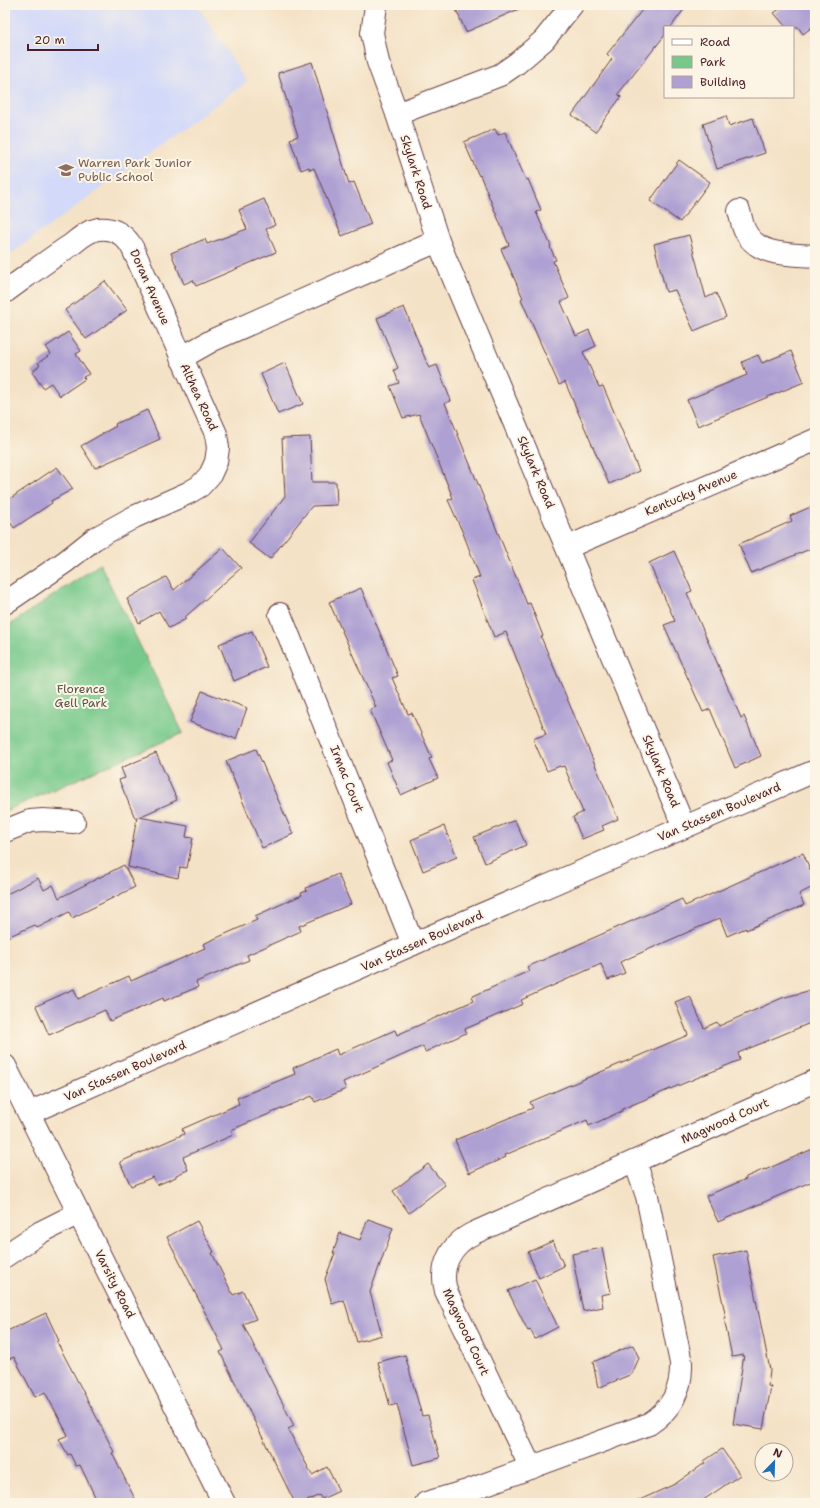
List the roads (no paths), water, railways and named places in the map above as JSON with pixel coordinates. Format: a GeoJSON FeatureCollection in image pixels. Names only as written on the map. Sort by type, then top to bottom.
{"type":"FeatureCollection","features":[{"type":"Feature","properties":{"kind":"street"},"geometry":{"type":"LineString","coordinates":[[397,114],[500,75],[516,64],[544,40],[572,5]]}},
{"type":"Feature","properties":{"kind":"street","name":"Skylark Road"},"geometry":{"type":"LineString","coordinates":[[376,6],[372,33],[378,62],[397,114],[438,241],[568,547],[684,827]]}},
{"type":"Feature","properties":{"kind":"street"},"geometry":{"type":"LineString","coordinates":[[739,211],[746,233],[752,241],[761,248],[777,253],[815,256]]}},
{"type":"Feature","properties":{"kind":"street","name":"Doran Avenue"},"geometry":{"type":"LineString","coordinates":[[5,292],[87,233],[105,229],[116,232],[126,238],[133,249],[181,358]]}},
{"type":"Feature","properties":{"kind":"street","name":"Althea Road"},"geometry":{"type":"LineString","coordinates":[[5,603],[94,539],[134,518],[195,490],[210,475],[214,469],[218,455],[218,441],[181,358],[220,337],[438,241]]}},
{"type":"Feature","properties":{"kind":"street","name":"Kentucky Avenue"},"geometry":{"type":"LineString","coordinates":[[568,547],[815,440]]}},
{"type":"Feature","properties":{"kind":"street","name":"Irmac Court"},"geometry":{"type":"LineString","coordinates":[[280,614],[413,944]]}},
{"type":"Feature","properties":{"kind":"street","name":"Van Stassen Boulevard"},"geometry":{"type":"LineString","coordinates":[[29,1113],[413,944],[815,771]]}},
{"type":"Feature","properties":{"kind":"street"},"geometry":{"type":"LineString","coordinates":[[5,831],[30,821],[43,820],[74,822]]}},
{"type":"Feature","properties":{"kind":"street","name":"Varsity Road"},"geometry":{"type":"LineString","coordinates":[[5,1066],[224,1503]]}},
{"type":"Feature","properties":{"kind":"street","name":"Magwood Court"},"geometry":{"type":"LineString","coordinates":[[531,1468],[446,1291],[444,1279],[447,1259],[458,1243],[468,1236],[815,1081]]}},
{"type":"Feature","properties":{"kind":"street"},"geometry":{"type":"LineString","coordinates":[[426,1503],[467,1491],[649,1424],[666,1411],[677,1392],[681,1378],[681,1363],[647,1196],[636,1162]]}},
{"type":"Feature","properties":{"kind":"street"},"geometry":{"type":"LineString","coordinates":[[5,1256],[41,1232],[79,1213]]}},
{"type":"Feature","properties":{"kind":"place","name":"Warren Park Junior Public School"},"geometry":{"type":"Point","coordinates":[66,170]}},
{"type":"Feature","properties":{"kind":"park label","name":"Florence Gell Park"},"geometry":{"type":"Point","coordinates":[81,696]}}]}
